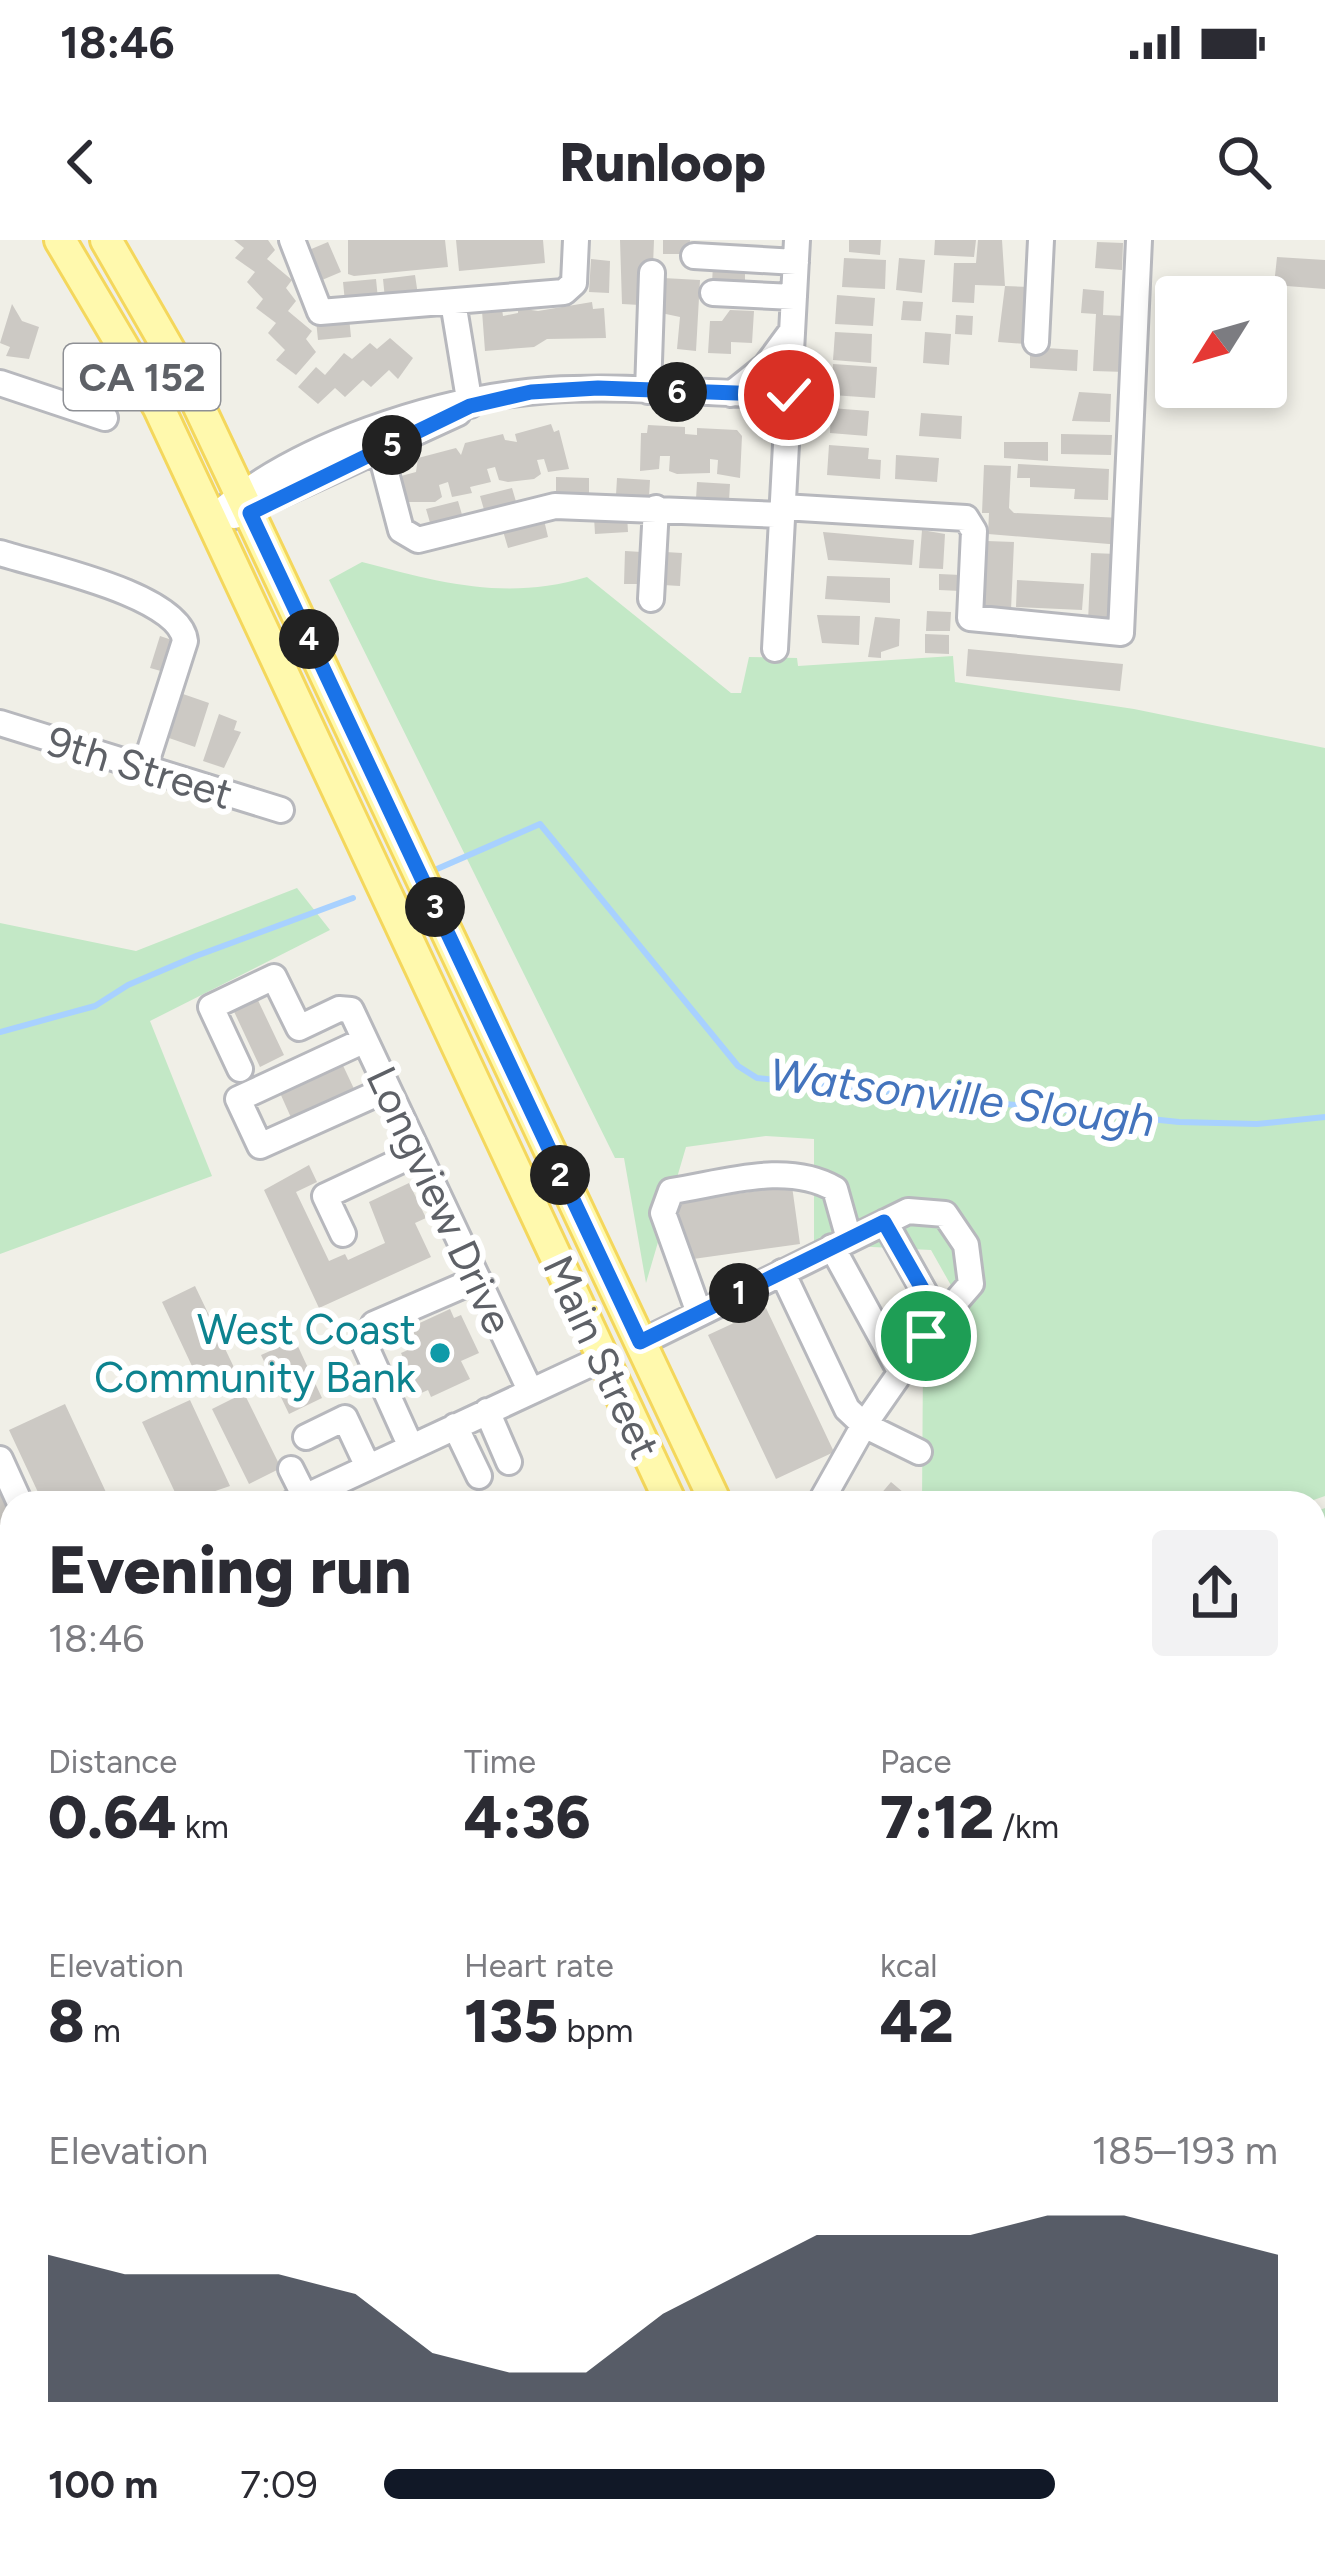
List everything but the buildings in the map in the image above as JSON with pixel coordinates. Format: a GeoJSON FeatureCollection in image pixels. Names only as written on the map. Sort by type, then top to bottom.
{"type":"FeatureCollection","features":[{"type":"Feature","properties":{"kind":"main road","name":"Main Street"},"geometry":{"type":"LineString","coordinates":[[60,240],[158,406],[665,1491]]}},
{"type":"Feature","properties":{"kind":"main road","name":"Main Street"},"geometry":{"type":"LineString","coordinates":[[106,240],[172,350],[710,1491]]}},
{"type":"Feature","properties":{"kind":"main road"},"geometry":{"type":"LineString","coordinates":[[602,1359],[640,1342]]}},
{"type":"Feature","properties":{"kind":"street"},"geometry":{"type":"LineString","coordinates":[[292,240],[320,311],[564,292],[574,283],[576,240]]}},
{"type":"Feature","properties":{"kind":"street"},"geometry":{"type":"LineString","coordinates":[[1036,342],[1041,240]]}},
{"type":"Feature","properties":{"kind":"street"},"geometry":{"type":"LineString","coordinates":[[380,450],[401,530],[418,540],[555,506],[966,518],[974,531],[970,618],[1121,633],[1139,240]]}},
{"type":"Feature","properties":{"kind":"street"},"geometry":{"type":"LineString","coordinates":[[694,256],[796,251],[775,649]]}},
{"type":"Feature","properties":{"kind":"street"},"geometry":{"type":"LineString","coordinates":[[649,392],[652,273]]}},
{"type":"Feature","properties":{"kind":"street"},"geometry":{"type":"LineString","coordinates":[[713,293],[794,297]]}},
{"type":"Feature","properties":{"kind":"street"},"geometry":{"type":"LineString","coordinates":[[453,302],[470,406]]}},
{"type":"Feature","properties":{"kind":"street"},"geometry":{"type":"LineString","coordinates":[[731,394],[766,366],[793,328]]}},
{"type":"Feature","properties":{"kind":"street"},"geometry":{"type":"LineString","coordinates":[[0,383],[105,418]]}},
{"type":"Feature","properties":{"kind":"street"},"geometry":{"type":"LineString","coordinates":[[211,520],[393,421],[550,390],[789,395]]}},
{"type":"Feature","properties":{"kind":"street"},"geometry":{"type":"LineString","coordinates":[[245,503],[380,450],[470,406]]}},
{"type":"Feature","properties":{"kind":"street"},"geometry":{"type":"LineString","coordinates":[[651,599],[656,508]]}},
{"type":"Feature","properties":{"kind":"street"},"geometry":{"type":"LineString","coordinates":[[0,553],[149,601],[167,610],[184,629],[185,641],[144,769]]}},
{"type":"Feature","properties":{"kind":"street","name":"9th Street"},"geometry":{"type":"LineString","coordinates":[[0,723],[281,810]]}},
{"type":"Feature","properties":{"kind":"street","name":"Longview Drive"},"geometry":{"type":"LineString","coordinates":[[240,1069],[211,1007],[274,977],[298,1028],[339,1009],[351,1010],[530,1390]]}},
{"type":"Feature","properties":{"kind":"street"},"geometry":{"type":"LineString","coordinates":[[365,1040],[238,1100],[260,1147],[387,1089]]}},
{"type":"Feature","properties":{"kind":"street"},"geometry":{"type":"LineString","coordinates":[[343,1234],[325,1196],[417,1153]]}},
{"type":"Feature","properties":{"kind":"street"},"geometry":{"type":"LineString","coordinates":[[699,1312],[663,1213],[671,1191],[787,1174],[817,1178],[836,1189],[841,1243],[901,1373]]}},
{"type":"Feature","properties":{"kind":"street"},"geometry":{"type":"LineString","coordinates":[[640,1342],[908,1211],[945,1214],[966,1245],[971,1285],[864,1425],[827,1491]]}},
{"type":"Feature","properties":{"kind":"street"},"geometry":{"type":"LineString","coordinates":[[884,1222],[940,1320]]}},
{"type":"Feature","properties":{"kind":"street"},"geometry":{"type":"LineString","coordinates":[[782,1272],[847,1409],[864,1425],[919,1453]]}},
{"type":"Feature","properties":{"kind":"street"},"geometry":{"type":"LineString","coordinates":[[411,1447],[365,1345],[366,1332],[374,1324],[478,1280]]}},
{"type":"Feature","properties":{"kind":"street"},"geometry":{"type":"LineString","coordinates":[[317,1491],[602,1359]]}},
{"type":"Feature","properties":{"kind":"street"},"geometry":{"type":"LineString","coordinates":[[488,1411],[509,1462]]}},
{"type":"Feature","properties":{"kind":"street"},"geometry":{"type":"LineString","coordinates":[[306,1437],[345,1418],[368,1467]]}},
{"type":"Feature","properties":{"kind":"street"},"geometry":{"type":"LineString","coordinates":[[455,1426],[479,1476]]}},
{"type":"Feature","properties":{"kind":"street"},"geometry":{"type":"LineString","coordinates":[[0,1459],[15,1491]]}},
{"type":"Feature","properties":{"kind":"street"},"geometry":{"type":"LineString","coordinates":[[291,1468],[296,1491]]}},
{"type":"Feature","properties":{"kind":"green space"},"geometry":{"type":"Polygon","coordinates":[[[362,562],[447,582],[501,588],[587,577],[731,693],[741,693],[749,657],[797,658],[798,666],[953,656],[955,682],[1134,709],[1325,748],[1325,1491],[922,1491],[923,1358],[970,1319],[931,1250],[814,1244],[814,1139],[766,1136],[686,1147],[646,1283],[624,1158],[615,1158],[329,580],[362,562]]]}},
{"type":"Feature","properties":{"kind":"green space"},"geometry":{"type":"Polygon","coordinates":[[[297,888],[330,930],[150,1021],[212,1176],[0,1254],[0,923],[136,951],[297,888]]]}},
{"type":"Feature","properties":{"kind":"waterway","name":"Watsonville Slough"},"geometry":{"type":"LineString","coordinates":[[437,869],[540,824],[738,1066],[757,1078],[1179,1122],[1257,1124],[1325,1117]]}},
{"type":"Feature","properties":{"kind":"waterway","name":"Watsonville Slough"},"geometry":{"type":"LineString","coordinates":[[0,1032],[95,1006],[128,985],[196,956],[353,898]]}},
{"type":"Feature","properties":{"kind":"place","name":"West Coast Community Bank"},"geometry":{"type":"Point","coordinates":[440,1353]}},
{"type":"Feature","properties":{"kind":"route"},"geometry":{"type":"LineString","coordinates":[[789,395],[598,388],[531,392],[470,406],[419,435],[250,513],[640,1342],[884,1222],[940,1320],[926,1336]]}}]}
